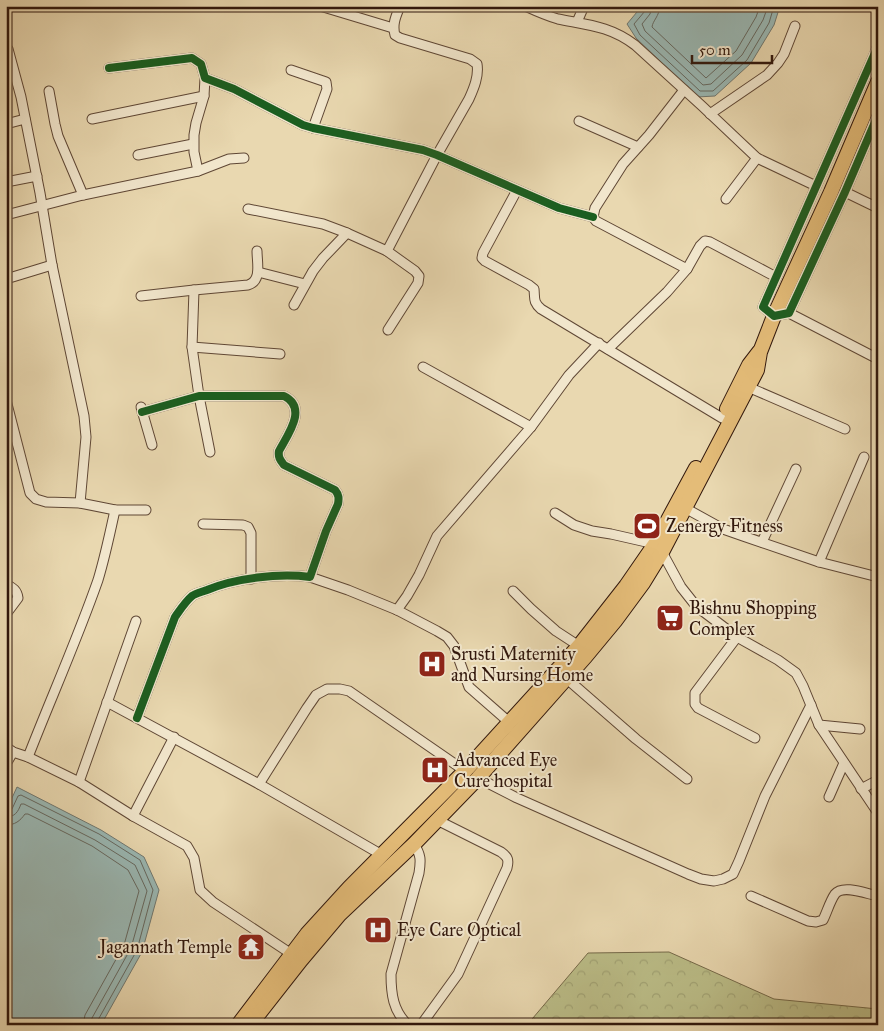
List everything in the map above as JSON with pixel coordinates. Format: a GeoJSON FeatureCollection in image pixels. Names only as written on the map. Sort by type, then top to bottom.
{"type":"FeatureCollection","features":[{"type":"Feature","properties":{"kind":"main road"},"geometry":{"type":"LineString","coordinates":[[250,1025],[296,957],[307,934],[349,888],[465,771],[579,646],[626,586],[659,548],[685,508],[757,370],[760,352],[774,316],[831,192],[878,82]]}},
{"type":"Feature","properties":{"kind":"main road"},"geometry":{"type":"LineString","coordinates":[[238,1025],[296,957],[414,844],[478,778],[615,621],[643,583],[676,503],[749,365],[760,352]]}},
{"type":"Feature","properties":{"kind":"street"},"geometry":{"type":"LineString","coordinates":[[320,6],[393,28]]}},
{"type":"Feature","properties":{"kind":"street"},"geometry":{"type":"LineString","coordinates":[[388,251],[437,155],[474,90],[478,71],[477,64],[470,59],[395,35],[394,22],[400,6]]}},
{"type":"Feature","properties":{"kind":"street"},"geometry":{"type":"LineString","coordinates":[[525,6],[557,18],[624,36],[757,158],[816,186]]}},
{"type":"Feature","properties":{"kind":"street"},"geometry":{"type":"LineString","coordinates":[[577,22],[584,6]]}},
{"type":"Feature","properties":{"kind":"street"},"geometry":{"type":"LineString","coordinates":[[710,114],[767,75],[784,54],[795,26]]}},
{"type":"Feature","properties":{"kind":"street"},"geometry":{"type":"LineString","coordinates":[[878,46],[763,307],[774,316],[789,313],[878,359]]}},
{"type":"Feature","properties":{"kind":"street"},"geometry":{"type":"LineString","coordinates":[[8,48],[21,97],[84,423],[86,450],[80,503]]}},
{"type":"Feature","properties":{"kind":"street"},"geometry":{"type":"LineString","coordinates":[[109,68],[192,58],[201,64],[205,78],[204,96],[196,123],[193,144],[198,171]]}},
{"type":"Feature","properties":{"kind":"street"},"geometry":{"type":"LineString","coordinates":[[291,70],[326,82],[327,89],[313,128]]}},
{"type":"Feature","properties":{"kind":"street"},"geometry":{"type":"LineString","coordinates":[[205,78],[234,89],[303,125],[408,146],[437,155],[559,208],[593,217],[596,221],[687,269]]}},
{"type":"Feature","properties":{"kind":"street"},"geometry":{"type":"LineString","coordinates":[[593,217],[595,208],[623,164],[684,90]]}},
{"type":"Feature","properties":{"kind":"street"},"geometry":{"type":"LineString","coordinates":[[49,92],[58,136],[83,195]]}},
{"type":"Feature","properties":{"kind":"street"},"geometry":{"type":"LineString","coordinates":[[92,119],[204,96]]}},
{"type":"Feature","properties":{"kind":"street"},"geometry":{"type":"LineString","coordinates":[[789,313],[878,115]]}},
{"type":"Feature","properties":{"kind":"street"},"geometry":{"type":"LineString","coordinates":[[6,124],[25,119]]}},
{"type":"Feature","properties":{"kind":"street"},"geometry":{"type":"LineString","coordinates":[[579,120],[638,147]]}},
{"type":"Feature","properties":{"kind":"street"},"geometry":{"type":"LineString","coordinates":[[868,138],[878,142]]}},
{"type":"Feature","properties":{"kind":"street"},"geometry":{"type":"LineString","coordinates":[[138,155],[193,144]]}},
{"type":"Feature","properties":{"kind":"street"},"geometry":{"type":"LineString","coordinates":[[6,215],[83,195],[198,171],[223,161],[244,158]]}},
{"type":"Feature","properties":{"kind":"street"},"geometry":{"type":"LineString","coordinates":[[726,199],[757,158]]}},
{"type":"Feature","properties":{"kind":"street"},"geometry":{"type":"LineString","coordinates":[[6,182],[37,176]]}},
{"type":"Feature","properties":{"kind":"street"},"geometry":{"type":"LineString","coordinates":[[517,190],[482,258],[529,284],[534,289],[536,305],[541,309],[722,418]]}},
{"type":"Feature","properties":{"kind":"street"},"geometry":{"type":"LineString","coordinates":[[845,192],[878,208]]}},
{"type":"Feature","properties":{"kind":"street"},"geometry":{"type":"LineString","coordinates":[[248,209],[323,224],[347,233],[388,251],[415,272],[419,276],[418,283],[388,330]]}},
{"type":"Feature","properties":{"kind":"street"},"geometry":{"type":"LineString","coordinates":[[294,305],[305,284],[324,258],[347,233]]}},
{"type":"Feature","properties":{"kind":"street"},"geometry":{"type":"LineString","coordinates":[[608,349],[667,292],[687,269],[700,246],[705,241],[776,276]]}},
{"type":"Feature","properties":{"kind":"street"},"geometry":{"type":"LineString","coordinates":[[142,296],[254,284],[257,280],[258,272],[257,251]]}},
{"type":"Feature","properties":{"kind":"street"},"geometry":{"type":"LineString","coordinates":[[6,279],[52,265]]}},
{"type":"Feature","properties":{"kind":"street"},"geometry":{"type":"LineString","coordinates":[[258,272],[305,284]]}},
{"type":"Feature","properties":{"kind":"street"},"geometry":{"type":"LineString","coordinates":[[194,290],[192,347],[210,452]]}},
{"type":"Feature","properties":{"kind":"street"},"geometry":{"type":"LineString","coordinates":[[397,610],[407,596],[437,536],[531,427],[570,375],[599,343]]}},
{"type":"Feature","properties":{"kind":"street"},"geometry":{"type":"LineString","coordinates":[[192,347],[280,354]]}},
{"type":"Feature","properties":{"kind":"street"},"geometry":{"type":"LineString","coordinates":[[424,367],[531,427]]}},
{"type":"Feature","properties":{"kind":"street"},"geometry":{"type":"LineString","coordinates":[[748,387],[845,429]]}},
{"type":"Feature","properties":{"kind":"street"},"geometry":{"type":"LineString","coordinates":[[152,444],[141,409],[199,396],[284,396],[291,399],[296,406],[296,412],[279,450],[280,460],[284,465],[335,490],[339,498],[310,577]]}},
{"type":"Feature","properties":{"kind":"street"},"geometry":{"type":"LineString","coordinates":[[6,400],[30,493],[36,499],[46,502],[80,503],[115,510],[146,510]]}},
{"type":"Feature","properties":{"kind":"street"},"geometry":{"type":"LineString","coordinates":[[819,562],[864,457]]}},
{"type":"Feature","properties":{"kind":"street"},"geometry":{"type":"LineString","coordinates":[[762,542],[796,469]]}},
{"type":"Feature","properties":{"kind":"street"},"geometry":{"type":"LineString","coordinates":[[685,508],[723,529],[819,562],[878,577]]}},
{"type":"Feature","properties":{"kind":"street"},"geometry":{"type":"LineString","coordinates":[[28,757],[98,578],[115,510]]}},
{"type":"Feature","properties":{"kind":"street"},"geometry":{"type":"LineString","coordinates":[[554,513],[574,525],[659,548],[681,587],[696,606],[737,637],[778,660],[796,673],[819,725],[878,813]]}},
{"type":"Feature","properties":{"kind":"street"},"geometry":{"type":"LineString","coordinates":[[203,524],[243,525],[248,527],[251,533],[251,579]]}},
{"type":"Feature","properties":{"kind":"street"},"geometry":{"type":"LineString","coordinates":[[137,718],[175,617],[184,604],[194,595],[216,586],[265,577],[295,575],[310,577],[348,590],[397,610],[447,637],[454,646],[469,687],[509,722]]}},
{"type":"Feature","properties":{"kind":"street"},"geometry":{"type":"LineString","coordinates":[[6,584],[15,589],[18,598],[6,614]]}},
{"type":"Feature","properties":{"kind":"street"},"geometry":{"type":"LineString","coordinates":[[513,591],[556,632],[579,646]]}},
{"type":"Feature","properties":{"kind":"street"},"geometry":{"type":"LineString","coordinates":[[79,782],[136,621]]}},
{"type":"Feature","properties":{"kind":"street"},"geometry":{"type":"LineString","coordinates":[[737,637],[695,693],[695,704],[698,708],[755,738]]}},
{"type":"Feature","properties":{"kind":"street"},"geometry":{"type":"LineString","coordinates":[[566,678],[636,739],[687,779]]}},
{"type":"Feature","properties":{"kind":"street"},"geometry":{"type":"LineString","coordinates":[[259,784],[316,695],[328,689],[349,691],[465,771]]}},
{"type":"Feature","properties":{"kind":"street"},"geometry":{"type":"LineString","coordinates":[[107,702],[259,784],[382,855]]}},
{"type":"Feature","properties":{"kind":"street"},"geometry":{"type":"LineString","coordinates":[[478,778],[517,798],[688,874],[714,881],[724,879],[733,874],[765,796],[811,705]]}},
{"type":"Feature","properties":{"kind":"street"},"geometry":{"type":"LineString","coordinates":[[819,725],[860,729]]}},
{"type":"Feature","properties":{"kind":"street"},"geometry":{"type":"LineString","coordinates":[[133,816],[174,737]]}},
{"type":"Feature","properties":{"kind":"street"},"geometry":{"type":"LineString","coordinates":[[6,764],[10,749],[79,782],[133,816],[187,846],[194,858],[200,890],[213,902],[296,957]]}},
{"type":"Feature","properties":{"kind":"street"},"geometry":{"type":"LineString","coordinates":[[829,797],[844,763]]}},
{"type":"Feature","properties":{"kind":"street"},"geometry":{"type":"LineString","coordinates":[[861,789],[878,780]]}},
{"type":"Feature","properties":{"kind":"street"},"geometry":{"type":"LineString","coordinates":[[421,1025],[458,974],[509,861],[501,852],[437,820]]}},
{"type":"Feature","properties":{"kind":"street"},"geometry":{"type":"LineString","coordinates":[[408,1025],[402,1019],[395,1006],[391,990],[391,974],[419,873],[420,854],[414,844]]}},
{"type":"Feature","properties":{"kind":"street"},"geometry":{"type":"LineString","coordinates":[[751,896],[808,921],[816,922],[822,920],[835,894],[839,890],[847,889],[878,896]]}},
{"type":"Feature","properties":{"kind":"green space"},"geometry":{"type":"Polygon","coordinates":[[[669,952],[774,999],[878,1009],[878,1025],[527,1025],[588,953],[669,952]]]}},
{"type":"Feature","properties":{"kind":"water"},"geometry":{"type":"Polygon","coordinates":[[[642,6],[780,6],[774,25],[751,63],[715,96],[697,97],[636,38],[627,24],[642,6]]]}},
{"type":"Feature","properties":{"kind":"water"},"geometry":{"type":"Polygon","coordinates":[[[17,787],[101,830],[144,857],[159,890],[142,952],[101,1025],[6,1025],[6,811],[17,787]]]}},
{"type":"Feature","properties":{"kind":"cycle path"},"geometry":{"type":"LineString","coordinates":[[878,46],[763,307],[774,316],[789,313],[878,115]]}},
{"type":"Feature","properties":{"kind":"cycle path"},"geometry":{"type":"LineString","coordinates":[[109,68],[192,58],[201,64],[205,78],[234,89],[303,125],[423,150],[559,208],[593,217]]}},
{"type":"Feature","properties":{"kind":"cycle path"},"geometry":{"type":"LineString","coordinates":[[137,718],[175,617],[187,601],[197,593],[231,582],[271,576],[310,577],[339,498],[335,490],[284,465],[280,460],[279,451],[291,429],[295,414],[295,407],[284,396],[199,396],[142,412]]}},
{"type":"Feature","properties":{"kind":"place","name":"Zenergy Fitness"},"geometry":{"type":"Point","coordinates":[647,526]}},
{"type":"Feature","properties":{"kind":"place","name":"Bishnu Shopping Complex"},"geometry":{"type":"Point","coordinates":[670,618]}},
{"type":"Feature","properties":{"kind":"place","name":"Srusti Maternity and Nursing Home"},"geometry":{"type":"Point","coordinates":[432,664]}},
{"type":"Feature","properties":{"kind":"place","name":"Advanced Eye Cure hospital"},"geometry":{"type":"Point","coordinates":[435,770]}},
{"type":"Feature","properties":{"kind":"place","name":"Eye Care Optical"},"geometry":{"type":"Point","coordinates":[378,930]}},
{"type":"Feature","properties":{"kind":"place","name":"Jagannath Temple"},"geometry":{"type":"Point","coordinates":[251,947]}}]}
